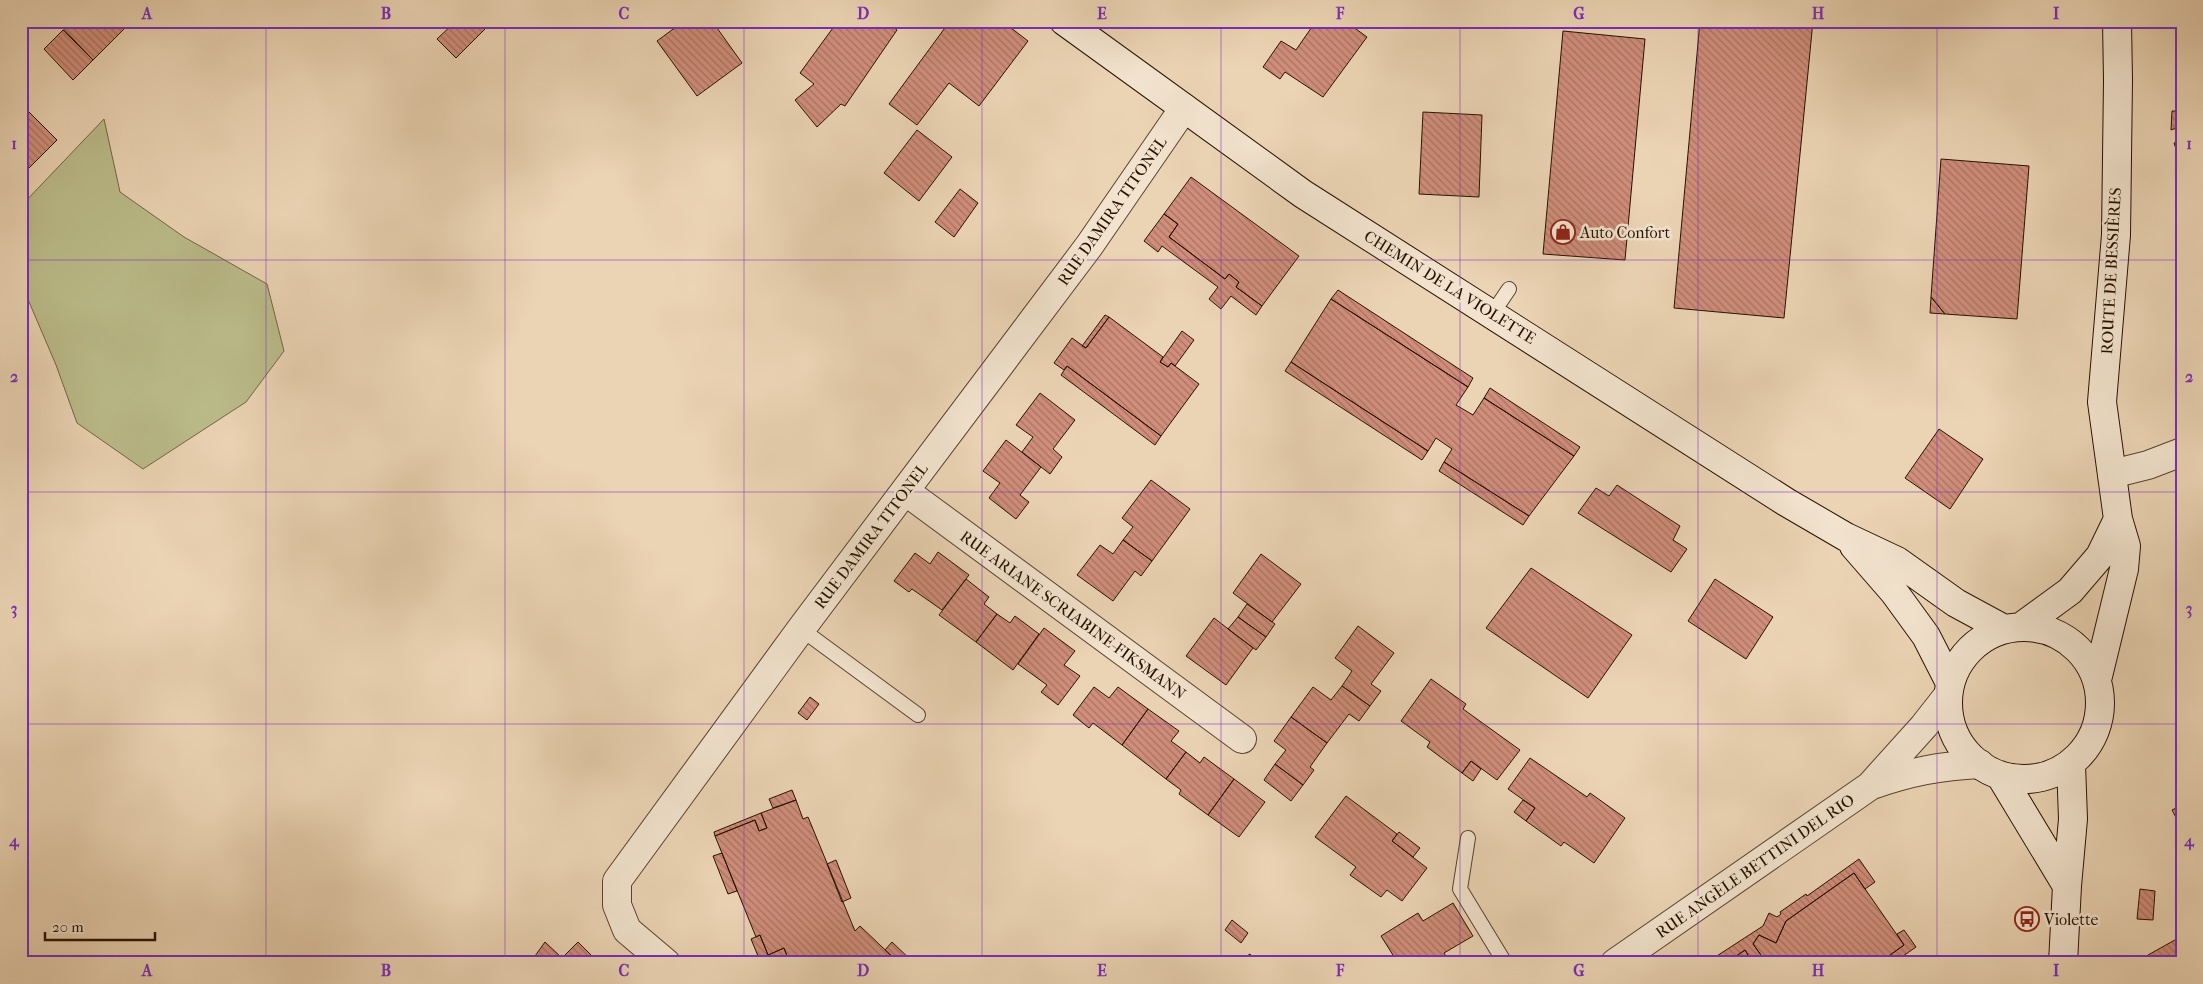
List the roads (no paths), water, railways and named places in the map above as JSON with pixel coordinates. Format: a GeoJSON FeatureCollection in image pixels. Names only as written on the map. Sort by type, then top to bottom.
{"type":"FeatureCollection","features":[{"type":"Feature","properties":{"kind":"street","name":"CHEMIN DE LA VIOLETTE"},"geometry":{"type":"LineString","coordinates":[[1064,21],[1303,194],[1786,502],[1846,537],[1897,561],[1956,603],[2013,627]]}},
{"type":"Feature","properties":{"kind":"street","name":"ROUTE DE BESSIÈRES"},"geometry":{"type":"LineString","coordinates":[[2098,676],[2124,569],[2126,546],[2118,519],[2102,402],[2116,235],[2117,21]]}},
{"type":"Feature","properties":{"kind":"street","name":"RUE DAMIRA TITONEL"},"geometry":{"type":"LineString","coordinates":[[666,963],[627,930],[617,905],[617,881],[801,629],[1089,246],[1184,108]]}},
{"type":"Feature","properties":{"kind":"street"},"geometry":{"type":"LineString","coordinates":[[2112,474],[2182,452]]}},
{"type":"Feature","properties":{"kind":"street","name":"RUE ARIANE SCRIABINE-FIKSMANN"},"geometry":{"type":"LineString","coordinates":[[905,491],[1242,739]]}},
{"type":"Feature","properties":{"kind":"street"},"geometry":{"type":"LineString","coordinates":[[2013,627],[2044,629],[2062,636],[2074,643],[2098,676],[2101,697],[2100,712],[2097,727],[2090,741],[2070,764],[2054,773],[2038,778],[2019,779],[1990,769],[1969,756],[1958,743],[1950,725],[1948,690],[1957,665],[1970,649],[1985,637],[2013,627],[2070,591],[2100,556],[2118,519]]}},
{"type":"Feature","properties":{"kind":"street","name":"CHEMIN DE LA VIOLETTE"},"geometry":{"type":"LineString","coordinates":[[1846,537],[1894,592],[1926,636],[1948,690]]}},
{"type":"Feature","properties":{"kind":"street","name":"RUE ANGÈLE BETTINI DEL RIO"},"geometry":{"type":"LineString","coordinates":[[1615,963],[1870,786],[1924,726],[1948,690]]}},
{"type":"Feature","properties":{"kind":"street"},"geometry":{"type":"LineString","coordinates":[[2063,963],[2066,886],[2073,818],[2070,764]]}},
{"type":"Feature","properties":{"kind":"street","name":"RUE ANGÈLE BETTINI DEL RIO"},"geometry":{"type":"LineString","coordinates":[[1870,786],[1910,772],[1949,766],[1990,769]]}},
{"type":"Feature","properties":{"kind":"street"},"geometry":{"type":"LineString","coordinates":[[1990,769],[2066,886]]}},
{"type":"Feature","properties":{"kind":"lane"},"geometry":{"type":"LineString","coordinates":[[1492,314],[1509,289]]}},
{"type":"Feature","properties":{"kind":"lane"},"geometry":{"type":"LineString","coordinates":[[801,629],[918,715]]}},
{"type":"Feature","properties":{"kind":"lane"},"geometry":{"type":"LineString","coordinates":[[1468,838],[1460,889],[1505,963]]}},
{"type":"Feature","properties":{"kind":"place","name":"Auto Confort"},"geometry":{"type":"Point","coordinates":[1563,232]}},
{"type":"Feature","properties":{"kind":"place","name":"Violette"},"geometry":{"type":"Point","coordinates":[2027,919]}}]}
